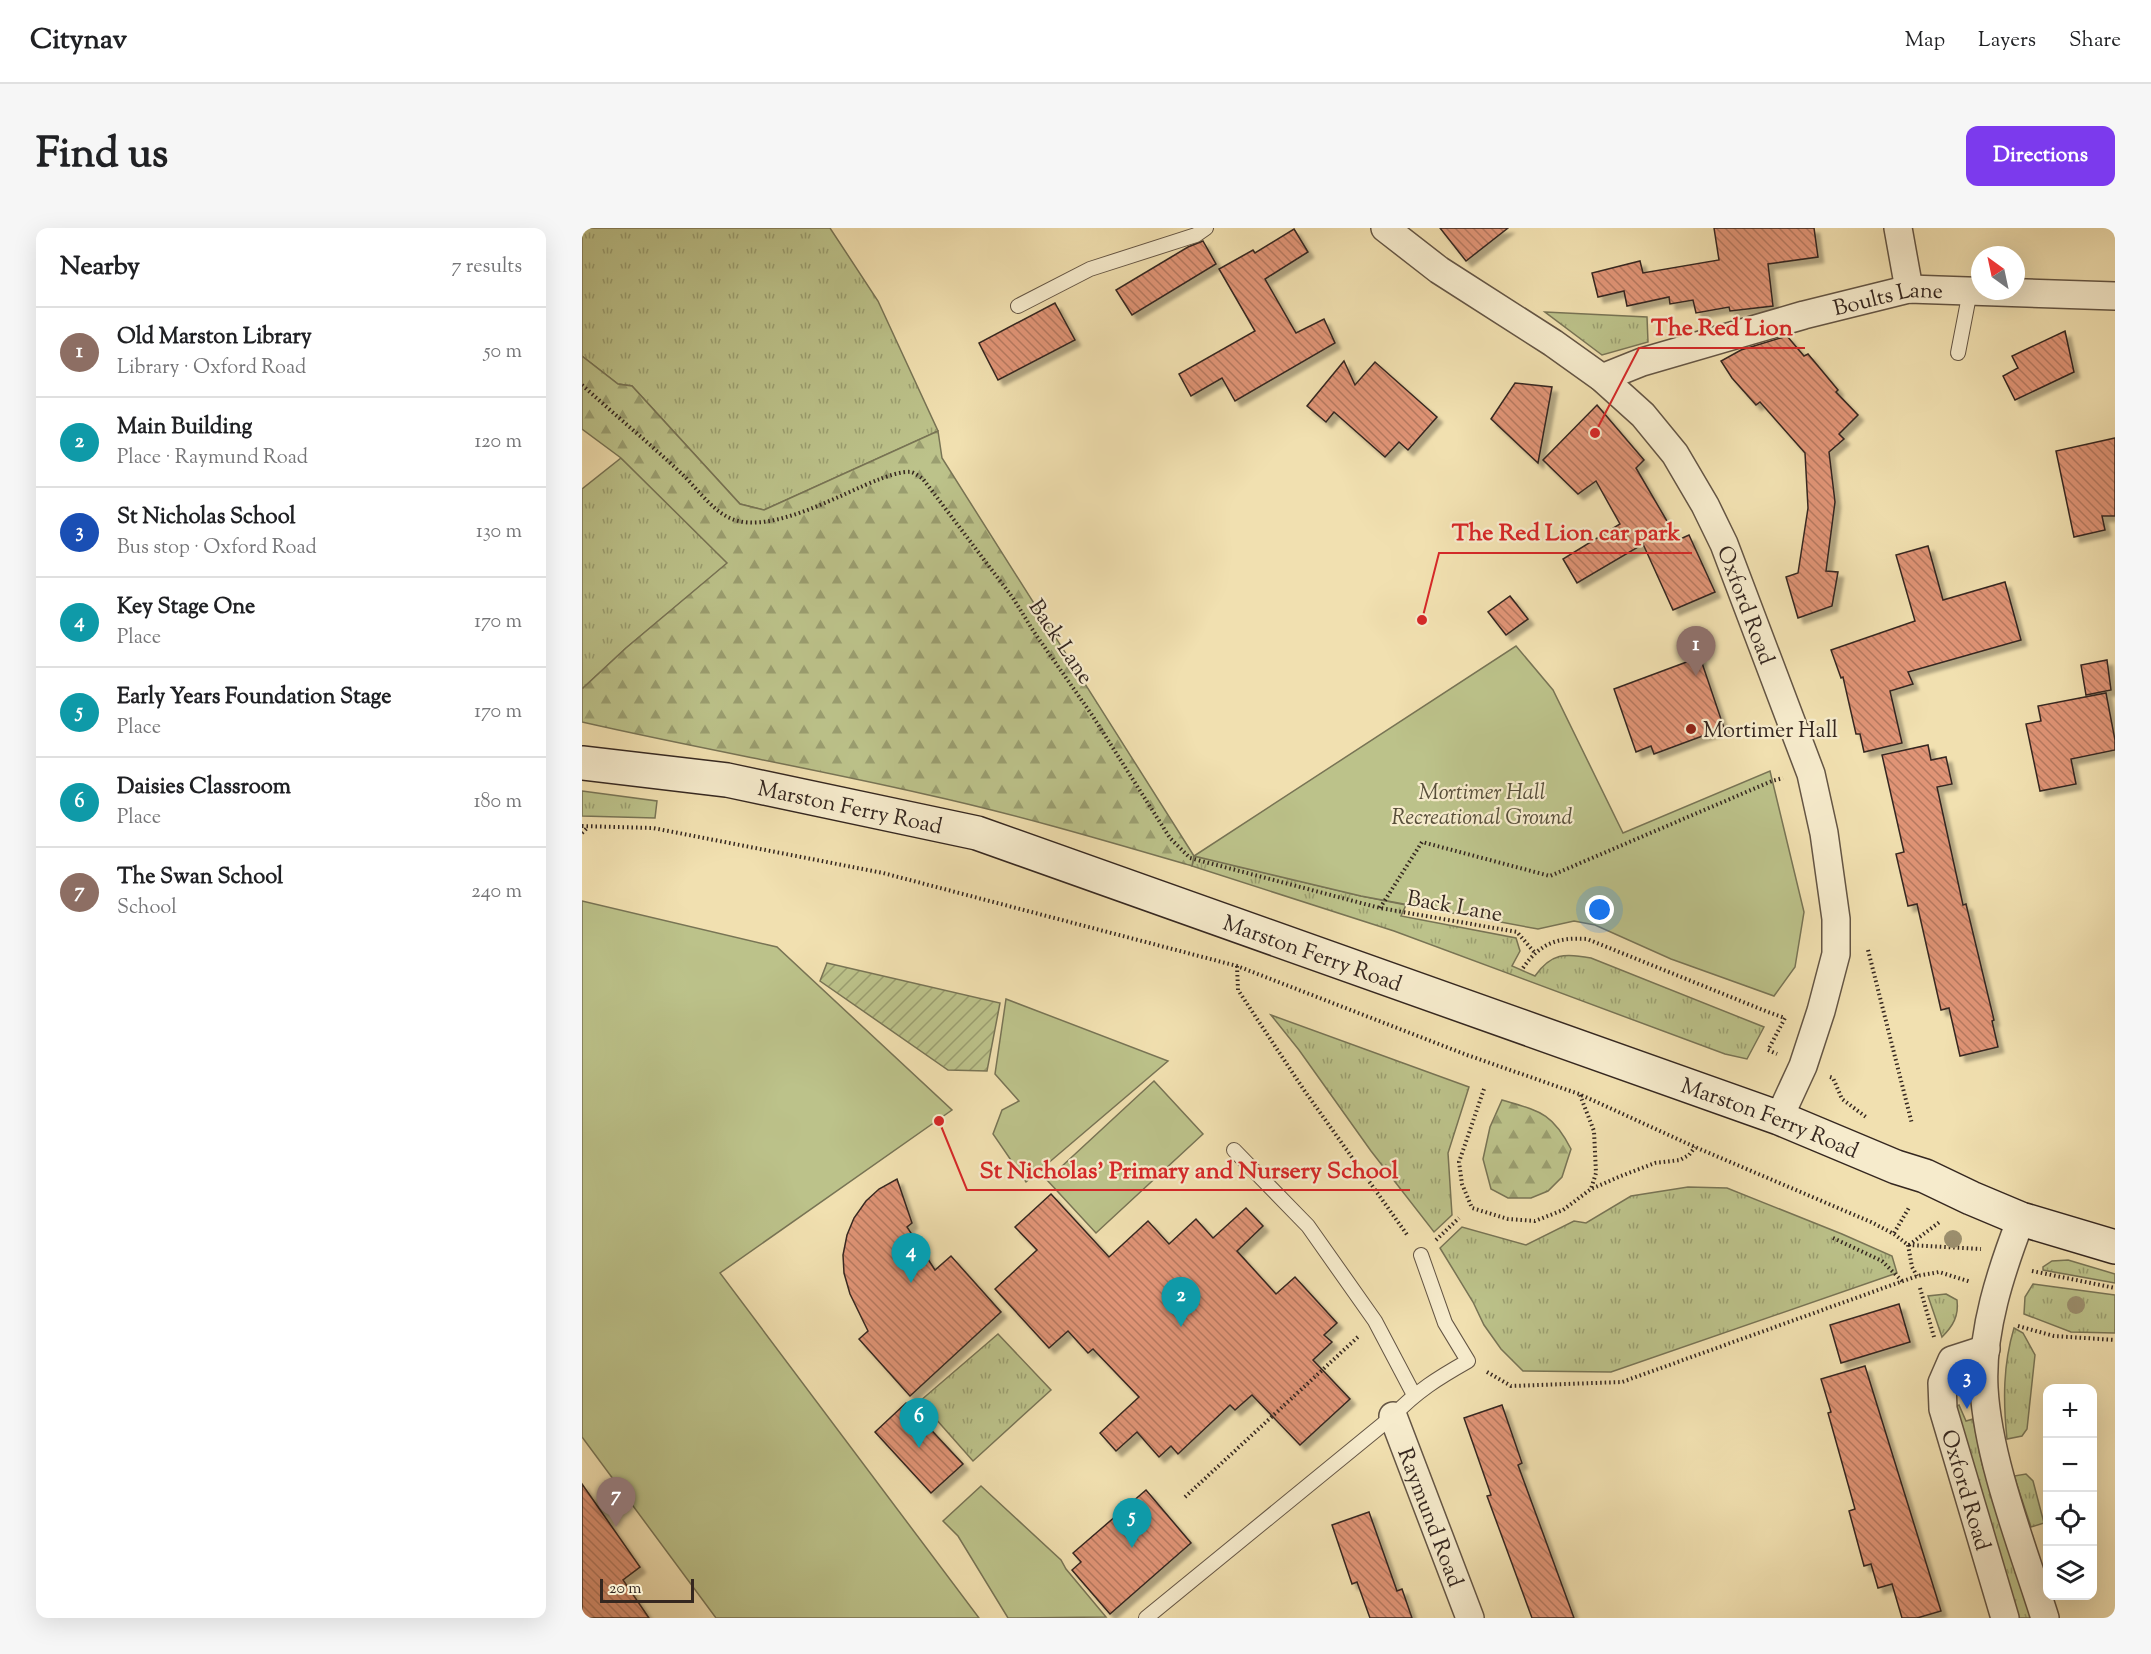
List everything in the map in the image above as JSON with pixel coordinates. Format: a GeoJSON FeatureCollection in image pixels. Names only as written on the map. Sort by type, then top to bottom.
{"type":"FeatureCollection","features":[{"type":"Feature","properties":{"kind":"main road","name":"Marston Ferry Road"},"geometry":{"type":"LineString","coordinates":[[582,763],[727,780],[977,833],[1779,1118],[1896,1167],[1925,1176],[2021,1219],[2115,1247]]}},
{"type":"Feature","properties":{"kind":"street","name":"Oxford Road"},"geometry":{"type":"LineString","coordinates":[[1385,228],[1439,270],[1553,343],[1602,378],[1643,416],[1675,454],[1705,505],[1724,544],[1810,774],[1824,833],[1836,919],[1836,954],[1821,1011],[1803,1066],[1779,1118]]}},
{"type":"Feature","properties":{"kind":"street"},"geometry":{"type":"LineString","coordinates":[[1898,228],[1909,289]]}},
{"type":"Feature","properties":{"kind":"street","name":"Boults Lane"},"geometry":{"type":"LineString","coordinates":[[1602,378],[1642,362],[1793,318],[1909,289],[2115,296]]}},
{"type":"Feature","properties":{"kind":"street","name":"Oxford Road"},"geometry":{"type":"LineString","coordinates":[[2021,1219],[2006,1258],[1998,1290],[1986,1348],[1984,1387],[1987,1417],[2005,1490],[2045,1618]]}},
{"type":"Feature","properties":{"kind":"street","name":"Oxford Road"},"geometry":{"type":"LineString","coordinates":[[1986,1348],[1952,1360],[1942,1383],[1941,1393],[1947,1426],[2005,1618]]}},
{"type":"Feature","properties":{"kind":"street","name":"Raymund Road"},"geometry":{"type":"LineString","coordinates":[[1393,1416],[1470,1618]]}},
{"type":"Feature","properties":{"kind":"lane"},"geometry":{"type":"LineString","coordinates":[[1018,306],[1090,269],[1197,235],[1206,228]]}},
{"type":"Feature","properties":{"kind":"lane","name":"Boults Lane"},"geometry":{"type":"LineString","coordinates":[[1958,353],[1970,291]]}},
{"type":"Feature","properties":{"kind":"lane"},"geometry":{"type":"LineString","coordinates":[[1234,1150],[1308,1226],[1375,1321],[1414,1395]]}},
{"type":"Feature","properties":{"kind":"lane"},"geometry":{"type":"LineString","coordinates":[[1146,1618],[1393,1416],[1414,1395],[1436,1379],[1468,1361],[1445,1323],[1421,1255]]}},
{"type":"Feature","properties":{"kind":"path","name":"Back Lane"},"geometry":{"type":"LineString","coordinates":[[582,385],[681,473],[716,508],[732,519],[750,523],[781,518],[824,504],[892,475],[911,472],[923,479],[1013,598],[1092,715],[1170,838],[1190,858],[1380,908],[1517,932],[1535,953]]}},
{"type":"Feature","properties":{"kind":"path"},"geometry":{"type":"LineString","coordinates":[[1380,908],[1422,842],[1550,876],[1772,781],[1792,776]]}},
{"type":"Feature","properties":{"kind":"path"},"geometry":{"type":"LineString","coordinates":[[582,826],[653,828],[884,873],[1237,966],[1467,1055],[1580,1094],[1695,1147],[1871,1222],[1894,1234],[1908,1245],[1976,1248]]}},
{"type":"Feature","properties":{"kind":"path"},"geometry":{"type":"LineString","coordinates":[[582,833],[589,826]]}},
{"type":"Feature","properties":{"kind":"path"},"geometry":{"type":"LineString","coordinates":[[1523,968],[1535,953],[1552,942],[1568,937],[1587,939],[1785,1018],[1768,1050]]}},
{"type":"Feature","properties":{"kind":"path"},"geometry":{"type":"LineString","coordinates":[[1868,948],[1912,1124]]}},
{"type":"Feature","properties":{"kind":"path"},"geometry":{"type":"LineString","coordinates":[[1237,966],[1238,990],[1304,1090],[1421,1255],[1459,1218]]}},
{"type":"Feature","properties":{"kind":"path"},"geometry":{"type":"LineString","coordinates":[[1484,1089],[1459,1162],[1462,1184],[1472,1208],[1508,1219],[1535,1221],[1563,1210],[1591,1189],[1655,1163],[1680,1160],[1689,1155],[1695,1147]]}},
{"type":"Feature","properties":{"kind":"path"},"geometry":{"type":"LineString","coordinates":[[1580,1094],[1594,1131],[1596,1173],[1591,1189]]}},
{"type":"Feature","properties":{"kind":"path"},"geometry":{"type":"LineString","coordinates":[[1894,1234],[1913,1200]]}},
{"type":"Feature","properties":{"kind":"path"},"geometry":{"type":"LineString","coordinates":[[1833,1238],[1882,1261],[1903,1282]]}},
{"type":"Feature","properties":{"kind":"path"},"geometry":{"type":"LineString","coordinates":[[1908,1245],[1912,1267],[1917,1276]]}},
{"type":"Feature","properties":{"kind":"path"},"geometry":{"type":"LineString","coordinates":[[1468,1361],[1511,1386],[1623,1382],[1917,1276],[1939,1272],[1998,1290]]}},
{"type":"Feature","properties":{"kind":"path"},"geometry":{"type":"LineString","coordinates":[[2037,1273],[2115,1288]]}},
{"type":"Feature","properties":{"kind":"path"},"geometry":{"type":"LineString","coordinates":[[1920,1288],[1934,1338]]}},
{"type":"Feature","properties":{"kind":"path"},"geometry":{"type":"LineString","coordinates":[[1185,1497],[1375,1321]]}},
{"type":"Feature","properties":{"kind":"path"},"geometry":{"type":"LineString","coordinates":[[2017,1326],[2054,1336],[2115,1340]]}},
{"type":"Feature","properties":{"kind":"green space"},"geometry":{"type":"Polygon","coordinates":[[[582,228],[830,228],[878,301],[938,431],[764,510],[740,504],[632,386],[618,384],[582,356],[582,228]]]}},
{"type":"Feature","properties":{"kind":"green space"},"geometry":{"type":"Polygon","coordinates":[[[1545,312],[1647,317],[1648,342],[1602,355],[1545,312]]]}},
{"type":"Feature","properties":{"kind":"green space"},"geometry":{"type":"Polygon","coordinates":[[[582,356],[618,384],[632,386],[740,504],[764,510],[938,431],[942,458],[1194,856],[1192,866],[958,802],[582,722],[582,689],[626,648],[727,563],[621,458],[582,429],[582,356]]]}},
{"type":"Feature","properties":{"kind":"green space"},"geometry":{"type":"Polygon","coordinates":[[[621,458],[728,563],[626,648],[582,689],[582,489],[621,458]]]}},
{"type":"Feature","properties":{"kind":"green space","name":"Mortimer Hall Recreational Ground"},"geometry":{"type":"Polygon","coordinates":[[[1516,646],[1553,690],[1623,833],[1770,771],[1804,912],[1795,967],[1774,996],[1671,959],[1595,925],[1574,921],[1538,929],[1361,896],[1194,856],[1516,646]]]}},
{"type":"Feature","properties":{"kind":"green space"},"geometry":{"type":"Polygon","coordinates":[[[582,791],[657,801],[655,818],[582,816],[582,791]]]}},
{"type":"Feature","properties":{"kind":"green space"},"geometry":{"type":"Polygon","coordinates":[[[1194,856],[1406,905],[1401,916],[1516,938],[1520,951],[1512,966],[1535,976],[1547,963],[1559,956],[1574,955],[1591,958],[1764,1027],[1747,1059],[1725,1054],[1394,931],[1192,866],[1194,856]]]}},
{"type":"Feature","properties":{"kind":"green space"},"geometry":{"type":"Polygon","coordinates":[[[582,901],[777,947],[952,1110],[720,1273],[979,1618],[716,1618],[582,1437],[582,901]]]}},
{"type":"Feature","properties":{"kind":"green space"},"geometry":{"type":"Polygon","coordinates":[[[827,963],[1000,1003],[987,1071],[948,1070],[820,981],[827,963]]]}},
{"type":"Feature","properties":{"kind":"green space"},"geometry":{"type":"Polygon","coordinates":[[[1006,999],[1168,1061],[1026,1182],[993,1134],[1002,1110],[1019,1101],[995,1074],[1006,999]]]}},
{"type":"Feature","properties":{"kind":"green space"},"geometry":{"type":"Polygon","coordinates":[[[1271,1015],[1469,1087],[1448,1153],[1452,1215],[1434,1232],[1371,1151],[1299,1050],[1271,1015]]]}},
{"type":"Feature","properties":{"kind":"green space"},"geometry":{"type":"Polygon","coordinates":[[[1154,1081],[1203,1134],[1096,1233],[1047,1180],[1154,1081]]]}},
{"type":"Feature","properties":{"kind":"green space"},"geometry":{"type":"Polygon","coordinates":[[[1502,1100],[1526,1107],[1551,1120],[1571,1149],[1562,1177],[1548,1191],[1531,1198],[1508,1198],[1491,1189],[1483,1159],[1490,1127],[1502,1100]]]}},
{"type":"Feature","properties":{"kind":"green space"},"geometry":{"type":"Polygon","coordinates":[[[1688,1187],[1727,1188],[1842,1234],[1892,1256],[1897,1273],[1611,1372],[1523,1371],[1501,1349],[1484,1325],[1473,1302],[1440,1248],[1462,1227],[1526,1245],[1574,1221],[1586,1223],[1631,1196],[1688,1187]]]}},
{"type":"Feature","properties":{"kind":"green space"},"geometry":{"type":"Polygon","coordinates":[[[2068,1260],[2115,1274],[2115,1283],[2043,1270],[2043,1267],[2052,1261],[2068,1260]]]}},
{"type":"Feature","properties":{"kind":"green space"},"geometry":{"type":"Polygon","coordinates":[[[2033,1284],[2115,1295],[2115,1333],[2071,1332],[2024,1314],[2025,1297],[2033,1284]]]}},
{"type":"Feature","properties":{"kind":"green space"},"geometry":{"type":"Polygon","coordinates":[[[1946,1294],[1957,1300],[1957,1311],[1952,1325],[1942,1337],[1928,1296],[1946,1294]]]}},
{"type":"Feature","properties":{"kind":"green space"},"geometry":{"type":"Polygon","coordinates":[[[2014,1328],[2023,1333],[2035,1355],[2027,1429],[2022,1436],[2007,1439],[2005,1383],[2014,1328]]]}},
{"type":"Feature","properties":{"kind":"green space"},"geometry":{"type":"Polygon","coordinates":[[[998,1334],[1051,1390],[973,1461],[920,1401],[998,1334]]]}},
{"type":"Feature","properties":{"kind":"green space"},"geometry":{"type":"Polygon","coordinates":[[[1959,1405],[1966,1421],[1973,1419],[1982,1464],[2031,1618],[2018,1618],[1953,1408],[1959,1405]]]}},
{"type":"Feature","properties":{"kind":"green space"},"geometry":{"type":"Polygon","coordinates":[[[2026,1474],[2033,1481],[2043,1523],[2031,1527],[2014,1476],[2026,1474]]]}},
{"type":"Feature","properties":{"kind":"green space"},"geometry":{"type":"Polygon","coordinates":[[[981,1486],[1061,1560],[1106,1617],[1008,1618],[958,1536],[943,1521],[981,1486]]]}},
{"type":"Feature","properties":{"kind":"building"},"geometry":{"type":"Polygon","coordinates":[[[1440,228],[1508,228],[1466,261],[1440,228]]]}},
{"type":"Feature","properties":{"kind":"building"},"geometry":{"type":"Polygon","coordinates":[[[1714,228],[1814,228],[1818,257],[1768,264],[1773,306],[1730,311],[1729,307],[1696,313],[1693,300],[1670,304],[1669,297],[1627,306],[1624,291],[1598,297],[1592,273],[1640,261],[1643,273],[1719,260],[1714,228]]]}},
{"type":"Feature","properties":{"kind":"building"},"geometry":{"type":"Polygon","coordinates":[[[1294,229],[1308,252],[1265,279],[1296,333],[1324,319],[1335,343],[1235,401],[1222,378],[1191,396],[1179,374],[1255,331],[1219,269],[1253,250],[1255,253],[1294,229]]]}},
{"type":"Feature","properties":{"kind":"building"},"geometry":{"type":"Polygon","coordinates":[[[1203,241],[1216,264],[1132,315],[1116,290],[1188,247],[1203,241]]]}},
{"type":"Feature","properties":{"kind":"building"},"geometry":{"type":"Polygon","coordinates":[[[1055,303],[1075,340],[998,380],[979,343],[1055,303]]]}},
{"type":"Feature","properties":{"kind":"building"},"geometry":{"type":"Polygon","coordinates":[[[2065,331],[2074,372],[2015,400],[2003,376],[2018,368],[2012,356],[2065,331]]]}},
{"type":"Feature","properties":{"kind":"building"},"geometry":{"type":"Polygon","coordinates":[[[1787,336],[1804,356],[1808,354],[1838,390],[1836,392],[1858,415],[1839,434],[1844,439],[1829,452],[1835,502],[1826,571],[1838,572],[1832,606],[1798,618],[1786,577],[1798,573],[1808,508],[1805,453],[1760,402],[1756,405],[1732,378],[1721,361],[1741,350],[1787,336]]]}},
{"type":"Feature","properties":{"kind":"building"},"geometry":{"type":"Polygon","coordinates":[[[1344,361],[1355,385],[1375,362],[1437,417],[1408,450],[1399,442],[1385,457],[1334,412],[1326,422],[1307,406],[1344,361]]]}},
{"type":"Feature","properties":{"kind":"building"},"geometry":{"type":"Polygon","coordinates":[[[1515,383],[1552,387],[1538,463],[1491,419],[1515,383]]]}},
{"type":"Feature","properties":{"kind":"building"},"geometry":{"type":"Polygon","coordinates":[[[1597,405],[1644,460],[1636,468],[1678,540],[1689,535],[1715,592],[1673,610],[1643,544],[1577,583],[1563,559],[1620,524],[1596,481],[1578,494],[1543,460],[1597,405]]]}},
{"type":"Feature","properties":{"kind":"building"},"geometry":{"type":"Polygon","coordinates":[[[2115,438],[2115,516],[2102,516],[2105,530],[2074,537],[2056,451],[2115,438]]]}},
{"type":"Feature","properties":{"kind":"building"},"geometry":{"type":"Polygon","coordinates":[[[1928,546],[1943,600],[2005,582],[2021,640],[1908,672],[1913,684],[1890,691],[1902,743],[1864,752],[1860,734],[1856,734],[1843,677],[1841,678],[1831,650],[1915,621],[1896,555],[1928,546]]]}},
{"type":"Feature","properties":{"kind":"building"},"geometry":{"type":"Polygon","coordinates":[[[1510,596],[1528,619],[1506,635],[1488,612],[1510,596]]]}},
{"type":"Feature","properties":{"kind":"building"},"geometry":{"type":"Polygon","coordinates":[[[1700,657],[1724,728],[1654,754],[1651,746],[1636,752],[1614,689],[1700,657]]]}},
{"type":"Feature","properties":{"kind":"building"},"geometry":{"type":"Polygon","coordinates":[[[2107,660],[2111,690],[2086,695],[2081,665],[2107,660]]]}},
{"type":"Feature","properties":{"kind":"building"},"geometry":{"type":"Polygon","coordinates":[[[2106,693],[2115,750],[2071,759],[2076,784],[2040,791],[2026,724],[2041,721],[2038,706],[2106,693]]]}},
{"type":"Feature","properties":{"kind":"building"},"geometry":{"type":"Polygon","coordinates":[[[1928,745],[1931,760],[1946,757],[1952,784],[1937,787],[1963,905],[1966,904],[1994,1020],[1992,1021],[1998,1047],[1960,1056],[1949,1008],[1941,1010],[1917,904],[1908,906],[1896,854],[1904,852],[1882,755],[1928,745]]]}},
{"type":"Feature","properties":{"kind":"building"},"geometry":{"type":"Polygon","coordinates":[[[897,1179],[912,1223],[907,1227],[935,1270],[951,1256],[1001,1312],[910,1396],[859,1339],[868,1331],[850,1294],[844,1273],[843,1255],[847,1235],[854,1218],[866,1201],[879,1189],[897,1179]]]}},
{"type":"Feature","properties":{"kind":"building"},"geometry":{"type":"Polygon","coordinates":[[[1051,1194],[1109,1257],[1148,1221],[1169,1244],[1196,1219],[1213,1238],[1246,1208],[1263,1226],[1237,1251],[1276,1294],[1295,1277],[1337,1323],[1324,1335],[1332,1342],[1313,1360],[1350,1399],[1300,1445],[1252,1395],[1235,1410],[1230,1405],[1178,1454],[1171,1446],[1159,1457],[1137,1432],[1116,1451],[1100,1433],[1139,1397],[1093,1349],[1088,1353],[1068,1331],[1049,1348],[995,1289],[1037,1250],[1015,1227],[1051,1194]]]}},
{"type":"Feature","properties":{"kind":"building"},"geometry":{"type":"Polygon","coordinates":[[[1899,1304],[1910,1342],[1841,1363],[1830,1325],[1899,1304]]]}},
{"type":"Feature","properties":{"kind":"building"},"geometry":{"type":"Polygon","coordinates":[[[1865,1366],[1941,1611],[1917,1618],[1902,1618],[1892,1584],[1878,1588],[1871,1564],[1864,1566],[1849,1511],[1855,1509],[1828,1413],[1831,1412],[1821,1379],[1865,1366]]]}},
{"type":"Feature","properties":{"kind":"building"},"geometry":{"type":"Polygon","coordinates":[[[906,1403],[963,1464],[931,1493],[875,1432],[906,1403]]]}},
{"type":"Feature","properties":{"kind":"building"},"geometry":{"type":"Polygon","coordinates":[[[1502,1405],[1522,1463],[1518,1465],[1574,1618],[1532,1618],[1487,1496],[1491,1495],[1464,1418],[1502,1405]]]}},
{"type":"Feature","properties":{"kind":"building"},"geometry":{"type":"Polygon","coordinates":[[[582,1484],[640,1567],[623,1580],[649,1618],[582,1618],[582,1484]]]}},
{"type":"Feature","properties":{"kind":"building"},"geometry":{"type":"Polygon","coordinates":[[[1146,1490],[1191,1543],[1110,1614],[1072,1570],[1081,1562],[1073,1553],[1146,1490]]]}},
{"type":"Feature","properties":{"kind":"building"},"geometry":{"type":"Polygon","coordinates":[[[1369,1512],[1397,1591],[1402,1589],[1412,1618],[1370,1618],[1357,1582],[1352,1584],[1332,1525],[1369,1512]]]}},
{"type":"Feature","properties":{"kind":"place","name":"The Red Lion"},"geometry":{"type":"Point","coordinates":[1595,433]}},
{"type":"Feature","properties":{"kind":"place","name":"The Red Lion car park"},"geometry":{"type":"Point","coordinates":[1422,620]}},
{"type":"Feature","properties":{"kind":"place","name":"Old Marston Library"},"geometry":{"type":"Point","coordinates":[1696,676]}},
{"type":"Feature","properties":{"kind":"place","name":"Mortimer Hall"},"geometry":{"type":"Point","coordinates":[1691,729]}},
{"type":"Feature","properties":{"kind":"place","name":"St Nicholas' Primary and Nursery School"},"geometry":{"type":"Point","coordinates":[939,1121]}},
{"type":"Feature","properties":{"kind":"place","name":"Key Stage One"},"geometry":{"type":"Point","coordinates":[911,1283]}},
{"type":"Feature","properties":{"kind":"place","name":"Main Building"},"geometry":{"type":"Point","coordinates":[1181,1327]}},
{"type":"Feature","properties":{"kind":"place","name":"St Nicholas School"},"geometry":{"type":"Point","coordinates":[1967,1409]}},
{"type":"Feature","properties":{"kind":"place","name":"Daisies Classroom"},"geometry":{"type":"Point","coordinates":[919,1448]}},
{"type":"Feature","properties":{"kind":"place","name":"The Swan School"},"geometry":{"type":"Point","coordinates":[616,1527]}},
{"type":"Feature","properties":{"kind":"place","name":"Early Years Foundation Stage"},"geometry":{"type":"Point","coordinates":[1132,1548]}}]}
